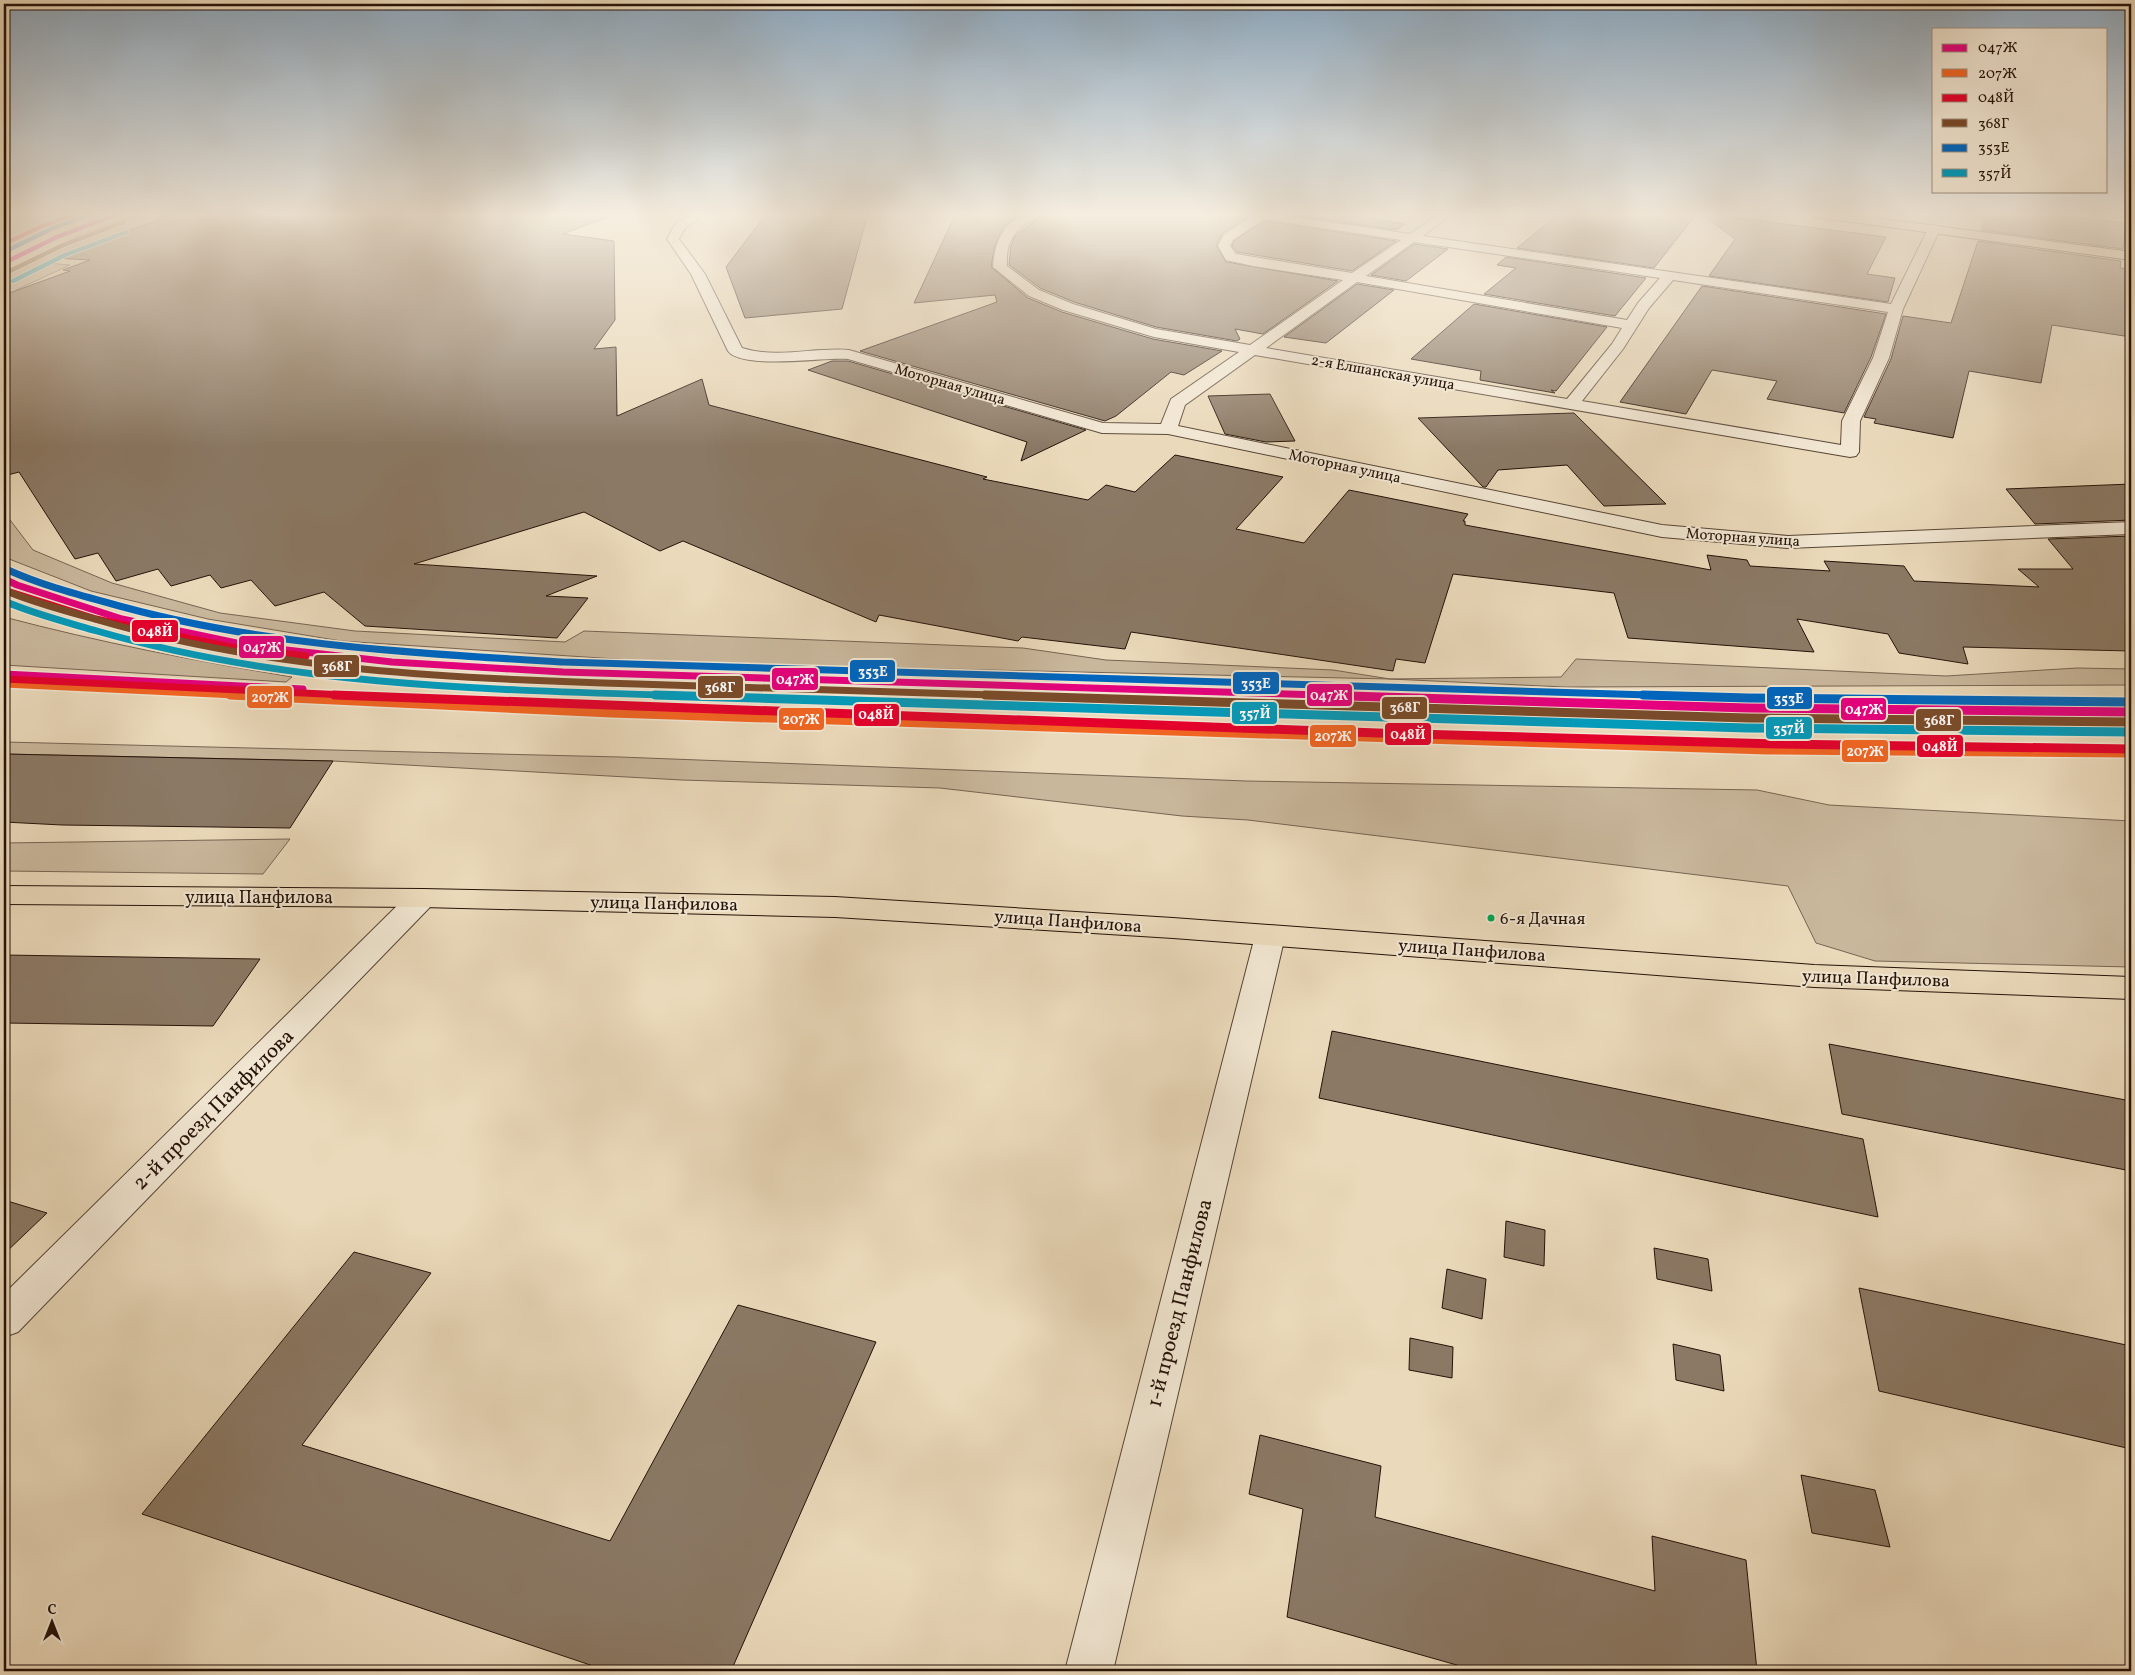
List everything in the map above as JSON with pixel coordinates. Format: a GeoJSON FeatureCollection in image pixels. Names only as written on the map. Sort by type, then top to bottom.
{"type":"FeatureCollection","features":[{"type":"Feature","properties":{"kind":"main road","name":"улица Панфилова"},"geometry":{"type":"LineString","coordinates":[[4,895],[422,898],[835,906],[1814,976],[2131,988]]}},
{"type":"Feature","properties":{"kind":"street","name":"Моторная улица"},"geometry":{"type":"LineString","coordinates":[[706,291],[736,351],[751,357],[794,358],[823,353],[849,354],[1102,428],[1168,429],[1662,531],[1788,542],[2131,528]]}},
{"type":"Feature","properties":{"kind":"street","name":"2-я Елшанская улица"},"geometry":{"type":"LineString","coordinates":[[1032,291],[1068,307],[1154,333],[1850,452],[1851,421],[1881,358],[1896,309]]}},
{"type":"Feature","properties":{"kind":"street"},"geometry":{"type":"LineString","coordinates":[[1168,429],[1177,402],[1335,291]]}},
{"type":"Feature","properties":{"kind":"street"},"geometry":{"type":"LineString","coordinates":[[1431,291],[1630,325]]}},
{"type":"Feature","properties":{"kind":"street"},"geometry":{"type":"LineString","coordinates":[[1571,404],[1618,346],[1643,306],[1656,291]]}},
{"type":"Feature","properties":{"kind":"street"},"geometry":{"type":"LineString","coordinates":[[1773,291],[1896,309],[1904,291]]}},
{"type":"Feature","properties":{"kind":"street","name":"2-й проезд Панфилова"},"geometry":{"type":"LineString","coordinates":[[4,1320],[422,898]]}},
{"type":"Feature","properties":{"kind":"street","name":"1-й проезд Панфилова"},"geometry":{"type":"LineString","coordinates":[[1089,1671],[1270,936]]}},
{"type":"Feature","properties":{"kind":"shaded area"},"geometry":{"type":"Polygon","coordinates":[[[4,291],[16,291],[17,298],[4,303],[4,291]]]}},
{"type":"Feature","properties":{"kind":"shaded area"},"geometry":{"type":"Polygon","coordinates":[[[4,512],[33,550],[112,583],[220,613],[355,631],[565,642],[584,631],[1023,648],[1106,660],[1333,670],[1390,679],[677,663],[341,641],[208,619],[91,591],[4,557],[4,512]]]}},
{"type":"Feature","properties":{"kind":"shaded area"},"geometry":{"type":"Polygon","coordinates":[[[4,617],[75,635],[147,650],[292,677],[286,682],[4,665],[4,617]]]}},
{"type":"Feature","properties":{"kind":"shaded area"},"geometry":{"type":"Polygon","coordinates":[[[1576,659],[1946,676],[2077,668],[2131,669],[2131,685],[1565,687],[1390,679],[1561,677],[1576,659]]]}},
{"type":"Feature","properties":{"kind":"shaded area"},"geometry":{"type":"Polygon","coordinates":[[[4,742],[620,757],[1246,781],[1757,790],[1829,805],[2131,821],[2131,967],[1875,961],[1816,943],[1788,886],[1248,820],[1182,816],[940,788],[682,780],[333,761],[4,754],[4,742]]]}},
{"type":"Feature","properties":{"kind":"shaded area"},"geometry":{"type":"Polygon","coordinates":[[[290,839],[263,874],[4,871],[4,843],[290,839]]]}},
{"type":"Feature","properties":{"kind":"building"},"geometry":{"type":"Polygon","coordinates":[[[15,291],[615,291],[615,320],[594,349],[616,347],[617,416],[702,379],[709,405],[987,477],[983,479],[1088,500],[1106,485],[1135,492],[1175,455],[1283,477],[1236,529],[1304,543],[1349,490],[1468,514],[1463,521],[1465,521],[1465,525],[1711,570],[1707,555],[1747,560],[1750,566],[1830,571],[1824,561],[1904,566],[1914,581],[2039,587],[2018,569],[2073,569],[2048,539],[2131,536],[2131,651],[1963,647],[1968,664],[1899,653],[1888,634],[1797,619],[1814,652],[1628,638],[1614,593],[1453,574],[1425,663],[1396,659],[1393,671],[1131,632],[1125,649],[1022,637],[1018,641],[879,615],[876,622],[683,541],[660,551],[584,512],[414,564],[597,576],[546,596],[588,598],[557,638],[365,626],[324,592],[275,606],[251,580],[221,588],[210,575],[171,586],[158,569],[116,581],[98,553],[75,559],[19,472],[4,476],[4,295],[15,291]]]}},
{"type":"Feature","properties":{"kind":"building"},"geometry":{"type":"Polygon","coordinates":[[[735,291],[847,291],[842,309],[745,318],[735,291]]]}},
{"type":"Feature","properties":{"kind":"building"},"geometry":{"type":"Polygon","coordinates":[[[920,291],[1020,291],[1028,298],[1062,312],[1153,339],[1222,351],[1184,375],[1171,372],[1116,416],[1105,421],[860,351],[997,302],[995,295],[914,303],[920,291]]]}},
{"type":"Feature","properties":{"kind":"building"},"geometry":{"type":"Polygon","coordinates":[[[1048,291],[1324,291],[1263,334],[1235,329],[1240,339],[1237,341],[1156,327],[1074,302],[1048,291]]]}},
{"type":"Feature","properties":{"kind":"building"},"geometry":{"type":"Polygon","coordinates":[[[1347,291],[1393,291],[1326,343],[1284,337],[1347,291]]]}},
{"type":"Feature","properties":{"kind":"building"},"geometry":{"type":"Polygon","coordinates":[[[1487,291],[1635,291],[1615,316],[1484,294],[1487,291]]]}},
{"type":"Feature","properties":{"kind":"building"},"geometry":{"type":"Polygon","coordinates":[[[1698,291],[1736,291],[1886,314],[1871,357],[1844,413],[1767,399],[1777,381],[1712,370],[1686,414],[1620,402],[1698,291]]]}},
{"type":"Feature","properties":{"kind":"building"},"geometry":{"type":"Polygon","coordinates":[[[1813,291],[1891,291],[1888,302],[1813,291]]]}},
{"type":"Feature","properties":{"kind":"building"},"geometry":{"type":"Polygon","coordinates":[[[1961,291],[2131,291],[2131,337],[2052,325],[2041,383],[1969,371],[1953,438],[1874,423],[1876,419],[1864,417],[1891,359],[1903,316],[1951,323],[1961,291]]]}},
{"type":"Feature","properties":{"kind":"building"},"geometry":{"type":"Polygon","coordinates":[[[1474,304],[1607,327],[1556,391],[1551,390],[1555,393],[1480,380],[1481,371],[1411,359],[1474,304]]]}},
{"type":"Feature","properties":{"kind":"building"},"geometry":{"type":"Polygon","coordinates":[[[832,361],[848,361],[1086,430],[1021,461],[1027,442],[808,370],[832,361]]]}},
{"type":"Feature","properties":{"kind":"building"},"geometry":{"type":"Polygon","coordinates":[[[1270,394],[1295,441],[1266,442],[1225,434],[1208,396],[1270,394]]]}},
{"type":"Feature","properties":{"kind":"building"},"geometry":{"type":"Polygon","coordinates":[[[1574,413],[1666,504],[1604,506],[1567,465],[1498,470],[1486,487],[1483,487],[1418,418],[1574,413]]]}},
{"type":"Feature","properties":{"kind":"building"},"geometry":{"type":"Polygon","coordinates":[[[2131,484],[2131,520],[2035,524],[2006,489],[2131,484]]]}},
{"type":"Feature","properties":{"kind":"building"},"geometry":{"type":"Polygon","coordinates":[[[4,754],[333,761],[290,828],[62,825],[4,822],[4,754]]]}},
{"type":"Feature","properties":{"kind":"building"},"geometry":{"type":"Polygon","coordinates":[[[4,955],[260,959],[213,1026],[4,1023],[4,955]]]}},
{"type":"Feature","properties":{"kind":"building"},"geometry":{"type":"Polygon","coordinates":[[[1332,1031],[1863,1139],[1878,1217],[1319,1098],[1332,1031]]]}},
{"type":"Feature","properties":{"kind":"building"},"geometry":{"type":"Polygon","coordinates":[[[1829,1044],[2131,1101],[2131,1171],[1842,1114],[1829,1044]]]}},
{"type":"Feature","properties":{"kind":"building"},"geometry":{"type":"Polygon","coordinates":[[[4,1200],[47,1213],[4,1254],[4,1200]]]}},
{"type":"Feature","properties":{"kind":"building"},"geometry":{"type":"Polygon","coordinates":[[[1506,1221],[1545,1230],[1544,1266],[1504,1257],[1506,1221]]]}},
{"type":"Feature","properties":{"kind":"building"},"geometry":{"type":"Polygon","coordinates":[[[1654,1248],[1708,1259],[1712,1291],[1657,1279],[1654,1248]]]}},
{"type":"Feature","properties":{"kind":"building"},"geometry":{"type":"Polygon","coordinates":[[[354,1252],[431,1273],[302,1445],[610,1541],[738,1305],[876,1342],[731,1671],[608,1671],[142,1514],[354,1252]]]}},
{"type":"Feature","properties":{"kind":"building"},"geometry":{"type":"Polygon","coordinates":[[[1447,1269],[1486,1279],[1482,1319],[1442,1308],[1447,1269]]]}},
{"type":"Feature","properties":{"kind":"building"},"geometry":{"type":"Polygon","coordinates":[[[1859,1288],[2131,1346],[2131,1449],[1879,1391],[1859,1288]]]}},
{"type":"Feature","properties":{"kind":"building"},"geometry":{"type":"Polygon","coordinates":[[[1410,1338],[1453,1347],[1452,1378],[1409,1370],[1410,1338]]]}},
{"type":"Feature","properties":{"kind":"building"},"geometry":{"type":"Polygon","coordinates":[[[1673,1344],[1720,1355],[1724,1391],[1676,1380],[1673,1344]]]}},
{"type":"Feature","properties":{"kind":"building"},"geometry":{"type":"Polygon","coordinates":[[[1260,1435],[1381,1466],[1375,1517],[1655,1591],[1652,1536],[1746,1560],[1757,1671],[1478,1671],[1287,1617],[1303,1509],[1249,1494],[1260,1435]]]}},
{"type":"Feature","properties":{"kind":"building"},"geometry":{"type":"Polygon","coordinates":[[[1801,1475],[1875,1490],[1890,1547],[1812,1533],[1801,1475]]]}},
{"type":"Feature","properties":{"kind":"transit line","name":"353Е"},"geometry":{"type":"LineString","coordinates":[[8,570],[83,596],[142,613],[201,626],[321,644],[442,655],[563,662],[1748,698],[2131,702]]}},
{"type":"Feature","properties":{"kind":"transit line","name":"047Ж"},"geometry":{"type":"LineString","coordinates":[[4,579],[17,585],[122,619],[251,646],[392,662],[563,672],[1748,708],[2131,712]]}},
{"type":"Feature","properties":{"kind":"transit line","name":"368Г"},"geometry":{"type":"LineString","coordinates":[[4,590],[40,603],[135,631],[195,645],[256,656],[378,670],[501,679],[1748,718],[2131,722]]}},
{"type":"Feature","properties":{"kind":"transit line","name":"048Й"},"geometry":{"type":"LineString","coordinates":[[7,591],[96,619],[231,647],[306,656]]}},
{"type":"Feature","properties":{"kind":"transit line","name":"357Й"},"geometry":{"type":"LineString","coordinates":[[4,601],[39,614],[135,642],[195,656],[316,674],[439,685],[562,692],[1747,728],[2131,732]]}},
{"type":"Feature","properties":{"kind":"transit line","name":"047Ж"},"geometry":{"type":"LineString","coordinates":[[4,674],[303,689]]}},
{"type":"Feature","properties":{"kind":"transit line","name":"048Й"},"geometry":{"type":"LineString","coordinates":[[4,679],[284,693],[1378,733],[1778,744],[2131,749]]}},
{"type":"Feature","properties":{"kind":"transit line","name":"207Ж"},"geometry":{"type":"LineString","coordinates":[[4,684],[611,713],[905,723],[1767,750],[2131,753]]}},
{"type":"Feature","properties":{"kind":"place","name":"6-я Дачная"},"geometry":{"type":"Point","coordinates":[1491,918]}}]}
